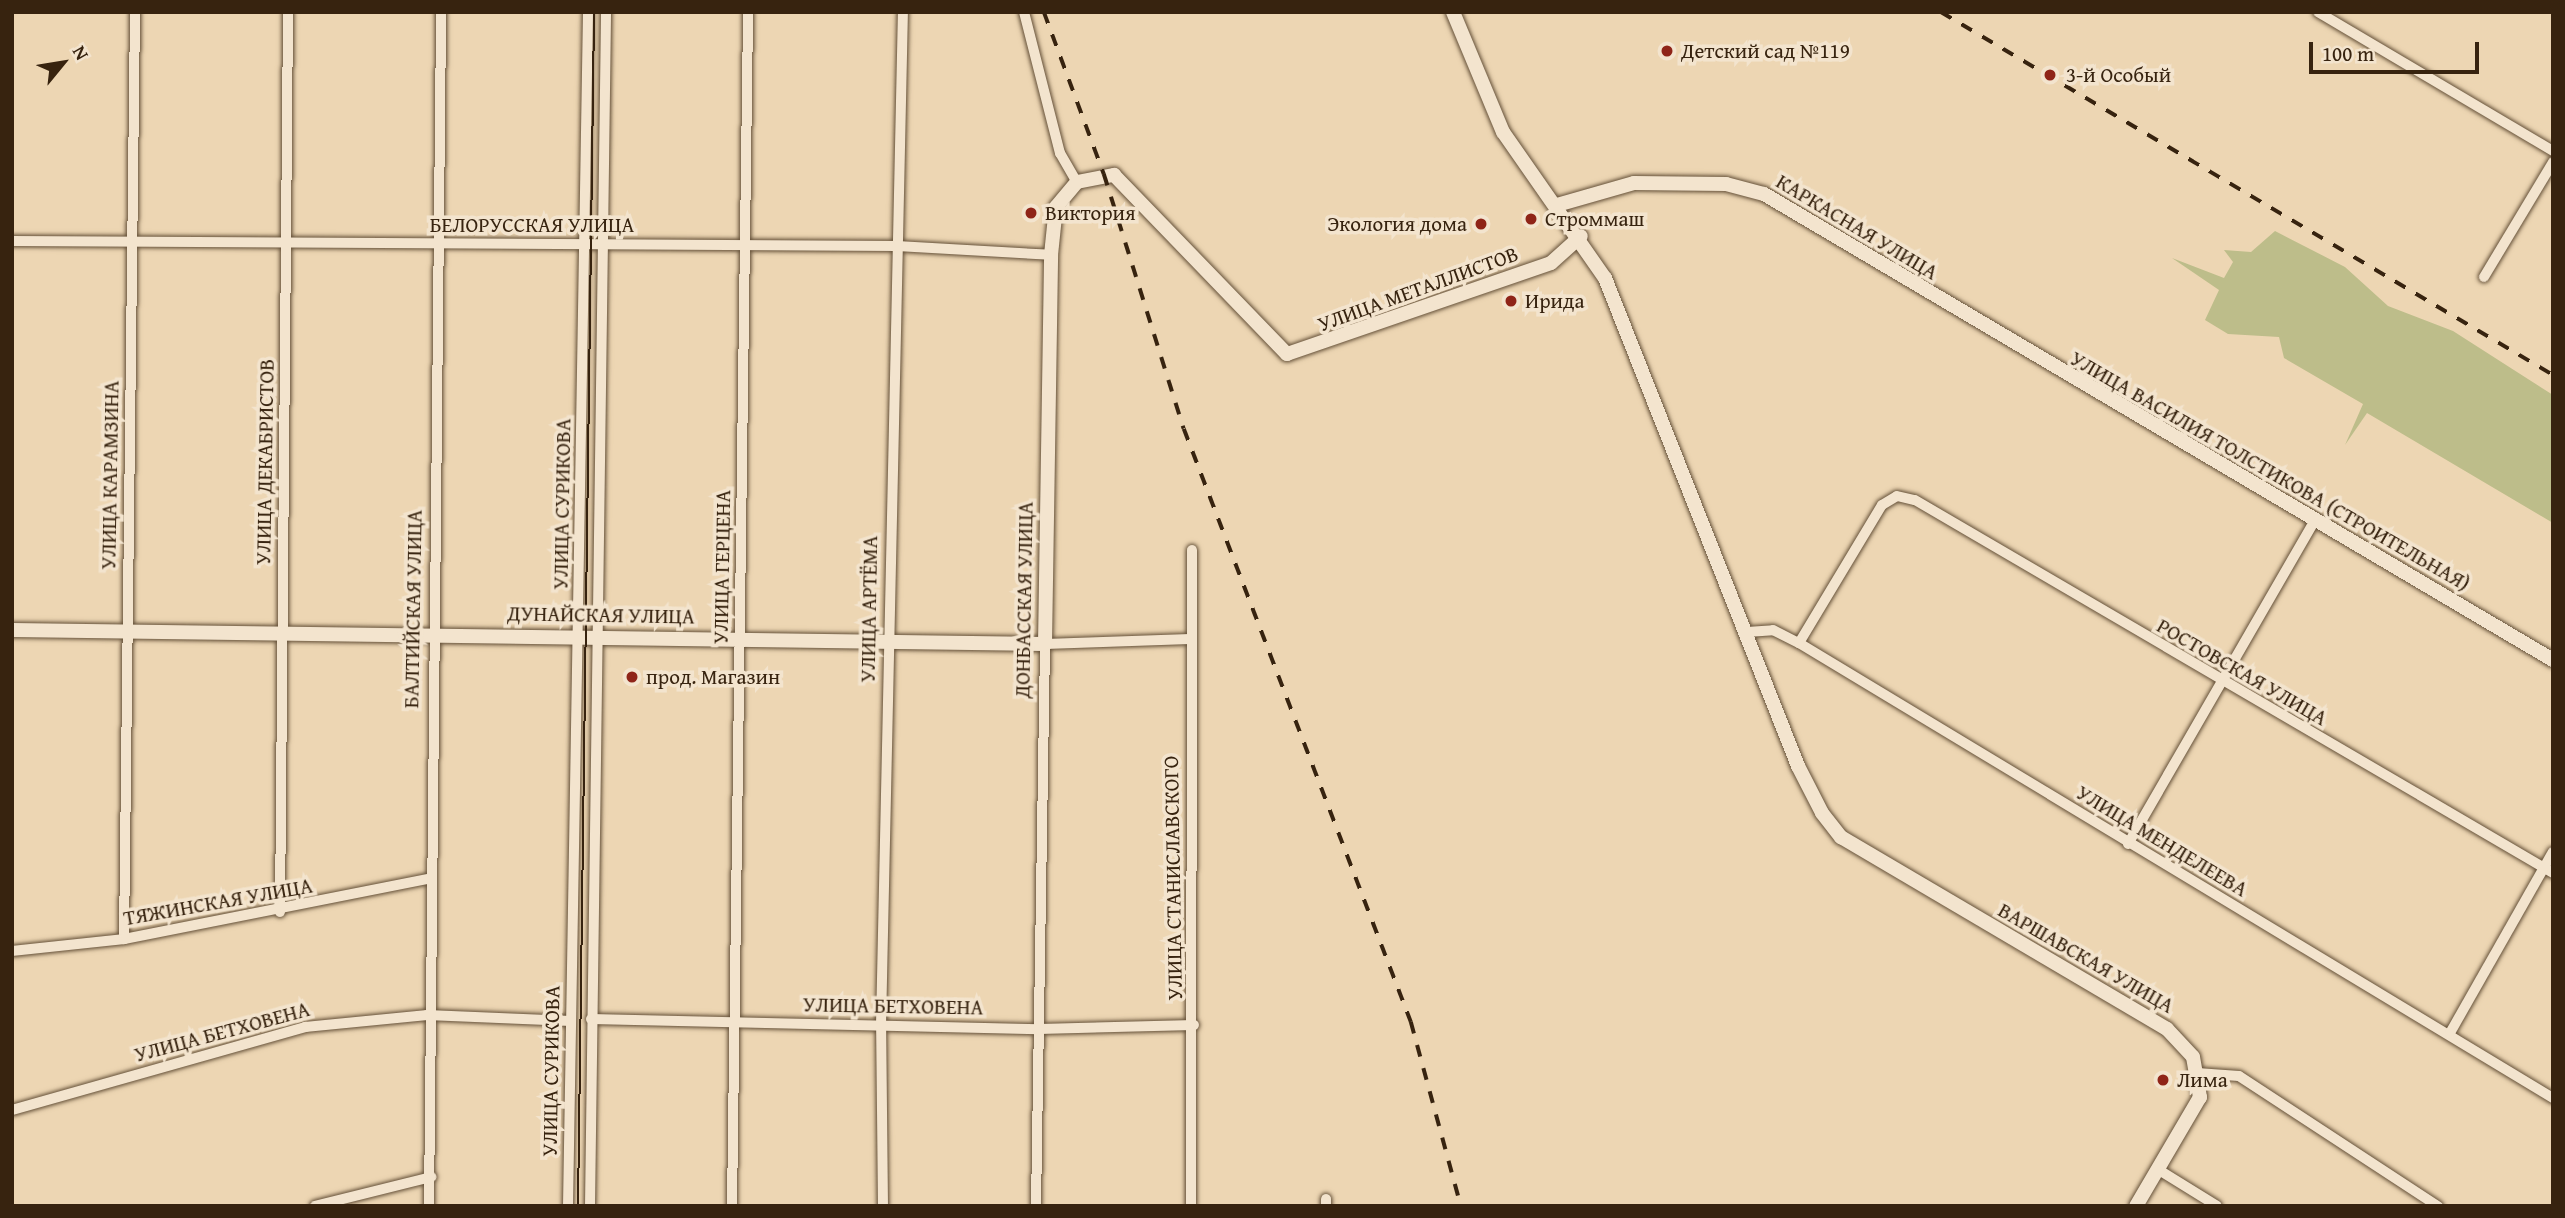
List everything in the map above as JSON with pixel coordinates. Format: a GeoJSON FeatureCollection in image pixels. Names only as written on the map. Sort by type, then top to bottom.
{"type":"FeatureCollection","features":[{"type":"Feature","properties":{"kind":"main road"},"geometry":{"type":"LineString","coordinates":[[1453,12],[1503,132],[1581,236],[1605,278],[1747,632]]}},
{"type":"Feature","properties":{"kind":"main road","name":"УЛИЦА МЕТАЛЛИСТОВ"},"geometry":{"type":"LineString","coordinates":[[1077,183],[1114,175],[1287,354],[1550,263],[1581,236]]}},
{"type":"Feature","properties":{"kind":"main road","name":"ДОНБАССКАЯ УЛИЦА"},"geometry":{"type":"LineString","coordinates":[[1045,644],[1051,255],[1056,207],[1077,183]]}},
{"type":"Feature","properties":{"kind":"main road","name":"КАРКАСНАЯ УЛИЦА"},"geometry":{"type":"LineString","coordinates":[[1557,205],[1634,183],[1726,184],[1793,209],[1967,317]]}},
{"type":"Feature","properties":{"kind":"main road","name":"УЛИЦА ВАСИЛИЯ ТОЛСТИКОВА (СТРОИТЕЛЬНАЯ)"},"geometry":{"type":"LineString","coordinates":[[1967,317],[2553,660]]}},
{"type":"Feature","properties":{"kind":"main road","name":"ДУНАЙСКАЯ УЛИЦА"},"geometry":{"type":"LineString","coordinates":[[12,630],[740,637],[1045,644]]}},
{"type":"Feature","properties":{"kind":"main road","name":"ВАРШАВСКАЯ УЛИЦА"},"geometry":{"type":"LineString","coordinates":[[1747,632],[1807,788],[1841,837],[2166,1029],[2193,1057],[2197,1073]]}},
{"type":"Feature","properties":{"kind":"main road"},"geometry":{"type":"LineString","coordinates":[[2136,1206],[2200,1097],[2197,1073]]}},
{"type":"Feature","properties":{"kind":"street","name":"УЛИЦА КАРАМЗИНА"},"geometry":{"type":"LineString","coordinates":[[124,939],[125,632],[134,239],[135,12]]}},
{"type":"Feature","properties":{"kind":"street","name":"УЛИЦА ДЕКАБРИСТОВ"},"geometry":{"type":"LineString","coordinates":[[280,912],[280,633],[289,240],[288,12]]}},
{"type":"Feature","properties":{"kind":"street","name":"БАЛТИЙСКАЯ УЛИЦА"},"geometry":{"type":"LineString","coordinates":[[429,1206],[428,879],[441,244],[441,12]]}},
{"type":"Feature","properties":{"kind":"street","name":"УЛИЦА СУРИКОВА"},"geometry":{"type":"LineString","coordinates":[[568,1206],[588,12]]}},
{"type":"Feature","properties":{"kind":"street","name":"УЛИЦА СУРИКОВА"},"geometry":{"type":"LineString","coordinates":[[590,1206],[606,12]]}},
{"type":"Feature","properties":{"kind":"street","name":"УЛИЦА ГЕРЦЕНА"},"geometry":{"type":"LineString","coordinates":[[732,1206],[747,245],[748,12]]}},
{"type":"Feature","properties":{"kind":"street","name":"УЛИЦА АРТЁМА"},"geometry":{"type":"LineString","coordinates":[[883,1206],[881,1025],[903,12]]}},
{"type":"Feature","properties":{"kind":"street"},"geometry":{"type":"LineString","coordinates":[[1024,12],[1060,153],[1077,183]]}},
{"type":"Feature","properties":{"kind":"street"},"geometry":{"type":"LineString","coordinates":[[2318,12],[2553,151]]}},
{"type":"Feature","properties":{"kind":"street"},"geometry":{"type":"LineString","coordinates":[[2484,277],[2553,162]]}},
{"type":"Feature","properties":{"kind":"street","name":"БЕЛОРУССКАЯ УЛИЦА"},"geometry":{"type":"LineString","coordinates":[[12,241],[134,239],[441,244],[897,246],[1051,255]]}},
{"type":"Feature","properties":{"kind":"street","name":"РОСТОВСКАЯ УЛИЦА"},"geometry":{"type":"LineString","coordinates":[[1799,643],[1882,505],[1897,496],[1914,500],[2224,685],[2548,871]]}},
{"type":"Feature","properties":{"kind":"street"},"geometry":{"type":"LineString","coordinates":[[2128,844],[2224,685],[2314,522]]}},
{"type":"Feature","properties":{"kind":"street","name":"УЛИЦА СТАНИСЛАВСКОГО"},"geometry":{"type":"LineString","coordinates":[[1191,1206],[1194,1025],[1190,639],[1192,550]]}},
{"type":"Feature","properties":{"kind":"street","name":"УЛИЦА МЕНДЕЛЕЕВА"},"geometry":{"type":"LineString","coordinates":[[1747,632],[1773,630],[1799,643],[2128,844],[2553,1098]]}},
{"type":"Feature","properties":{"kind":"street","name":"ДУНАЙСКАЯ УЛИЦА"},"geometry":{"type":"LineString","coordinates":[[1045,644],[1190,639]]}},
{"type":"Feature","properties":{"kind":"street","name":"ДОНБАССКАЯ УЛИЦА"},"geometry":{"type":"LineString","coordinates":[[1036,1206],[1045,644]]}},
{"type":"Feature","properties":{"kind":"street"},"geometry":{"type":"LineString","coordinates":[[2450,1034],[2548,871],[2553,852]]}},
{"type":"Feature","properties":{"kind":"street","name":"ТЯЖИНСКАЯ УЛИЦА"},"geometry":{"type":"LineString","coordinates":[[12,951],[124,939],[280,912],[428,879]]}},
{"type":"Feature","properties":{"kind":"street","name":"УЛИЦА БЕТХОВЕНА"},"geometry":{"type":"LineString","coordinates":[[12,1110],[305,1027],[427,1015],[571,1021]]}},
{"type":"Feature","properties":{"kind":"street","name":"УЛИЦА БЕТХОВЕНА"},"geometry":{"type":"LineString","coordinates":[[591,1019],[1039,1029],[1194,1025]]}},
{"type":"Feature","properties":{"kind":"street"},"geometry":{"type":"LineString","coordinates":[[2197,1073],[2239,1076],[2438,1206]]}},
{"type":"Feature","properties":{"kind":"street"},"geometry":{"type":"LineString","coordinates":[[2159,1170],[2217,1206]]}},
{"type":"Feature","properties":{"kind":"street"},"geometry":{"type":"LineString","coordinates":[[315,1206],[431,1177]]}},
{"type":"Feature","properties":{"kind":"green space"},"geometry":{"type":"Polygon","coordinates":[[[2275,231],[2345,267],[2388,306],[2453,331],[2553,395],[2553,523],[2367,413],[2345,445],[2363,404],[2284,358],[2279,337],[2228,334],[2205,320],[2219,290],[2172,258],[2224,278],[2233,262],[2224,250],[2251,252],[2275,231]]]}},
{"type":"Feature","properties":{"kind":"tram line"},"geometry":{"type":"LineString","coordinates":[[578,1206],[594,12]]}},
{"type":"Feature","properties":{"kind":"railway"},"geometry":{"type":"LineString","coordinates":[[1044,12],[1104,174],[1184,429],[1411,1022],[1461,1206]]}},
{"type":"Feature","properties":{"kind":"railway"},"geometry":{"type":"LineString","coordinates":[[1941,12],[2553,375]]}},
{"type":"Feature","properties":{"kind":"place","name":"Детский сад №119"},"geometry":{"type":"Point","coordinates":[1667,51]}},
{"type":"Feature","properties":{"kind":"place","name":"3-й Особый"},"geometry":{"type":"Point","coordinates":[2050,75]}},
{"type":"Feature","properties":{"kind":"place","name":"Виктория"},"geometry":{"type":"Point","coordinates":[1031,213]}},
{"type":"Feature","properties":{"kind":"place","name":"Строммаш"},"geometry":{"type":"Point","coordinates":[1531,219]}},
{"type":"Feature","properties":{"kind":"place","name":"Экология дома"},"geometry":{"type":"Point","coordinates":[1481,224]}},
{"type":"Feature","properties":{"kind":"place","name":"Ирида"},"geometry":{"type":"Point","coordinates":[1511,301]}},
{"type":"Feature","properties":{"kind":"place","name":"прод. Магазин"},"geometry":{"type":"Point","coordinates":[632,677]}},
{"type":"Feature","properties":{"kind":"place","name":"Лима"},"geometry":{"type":"Point","coordinates":[2163,1080]}}]}
